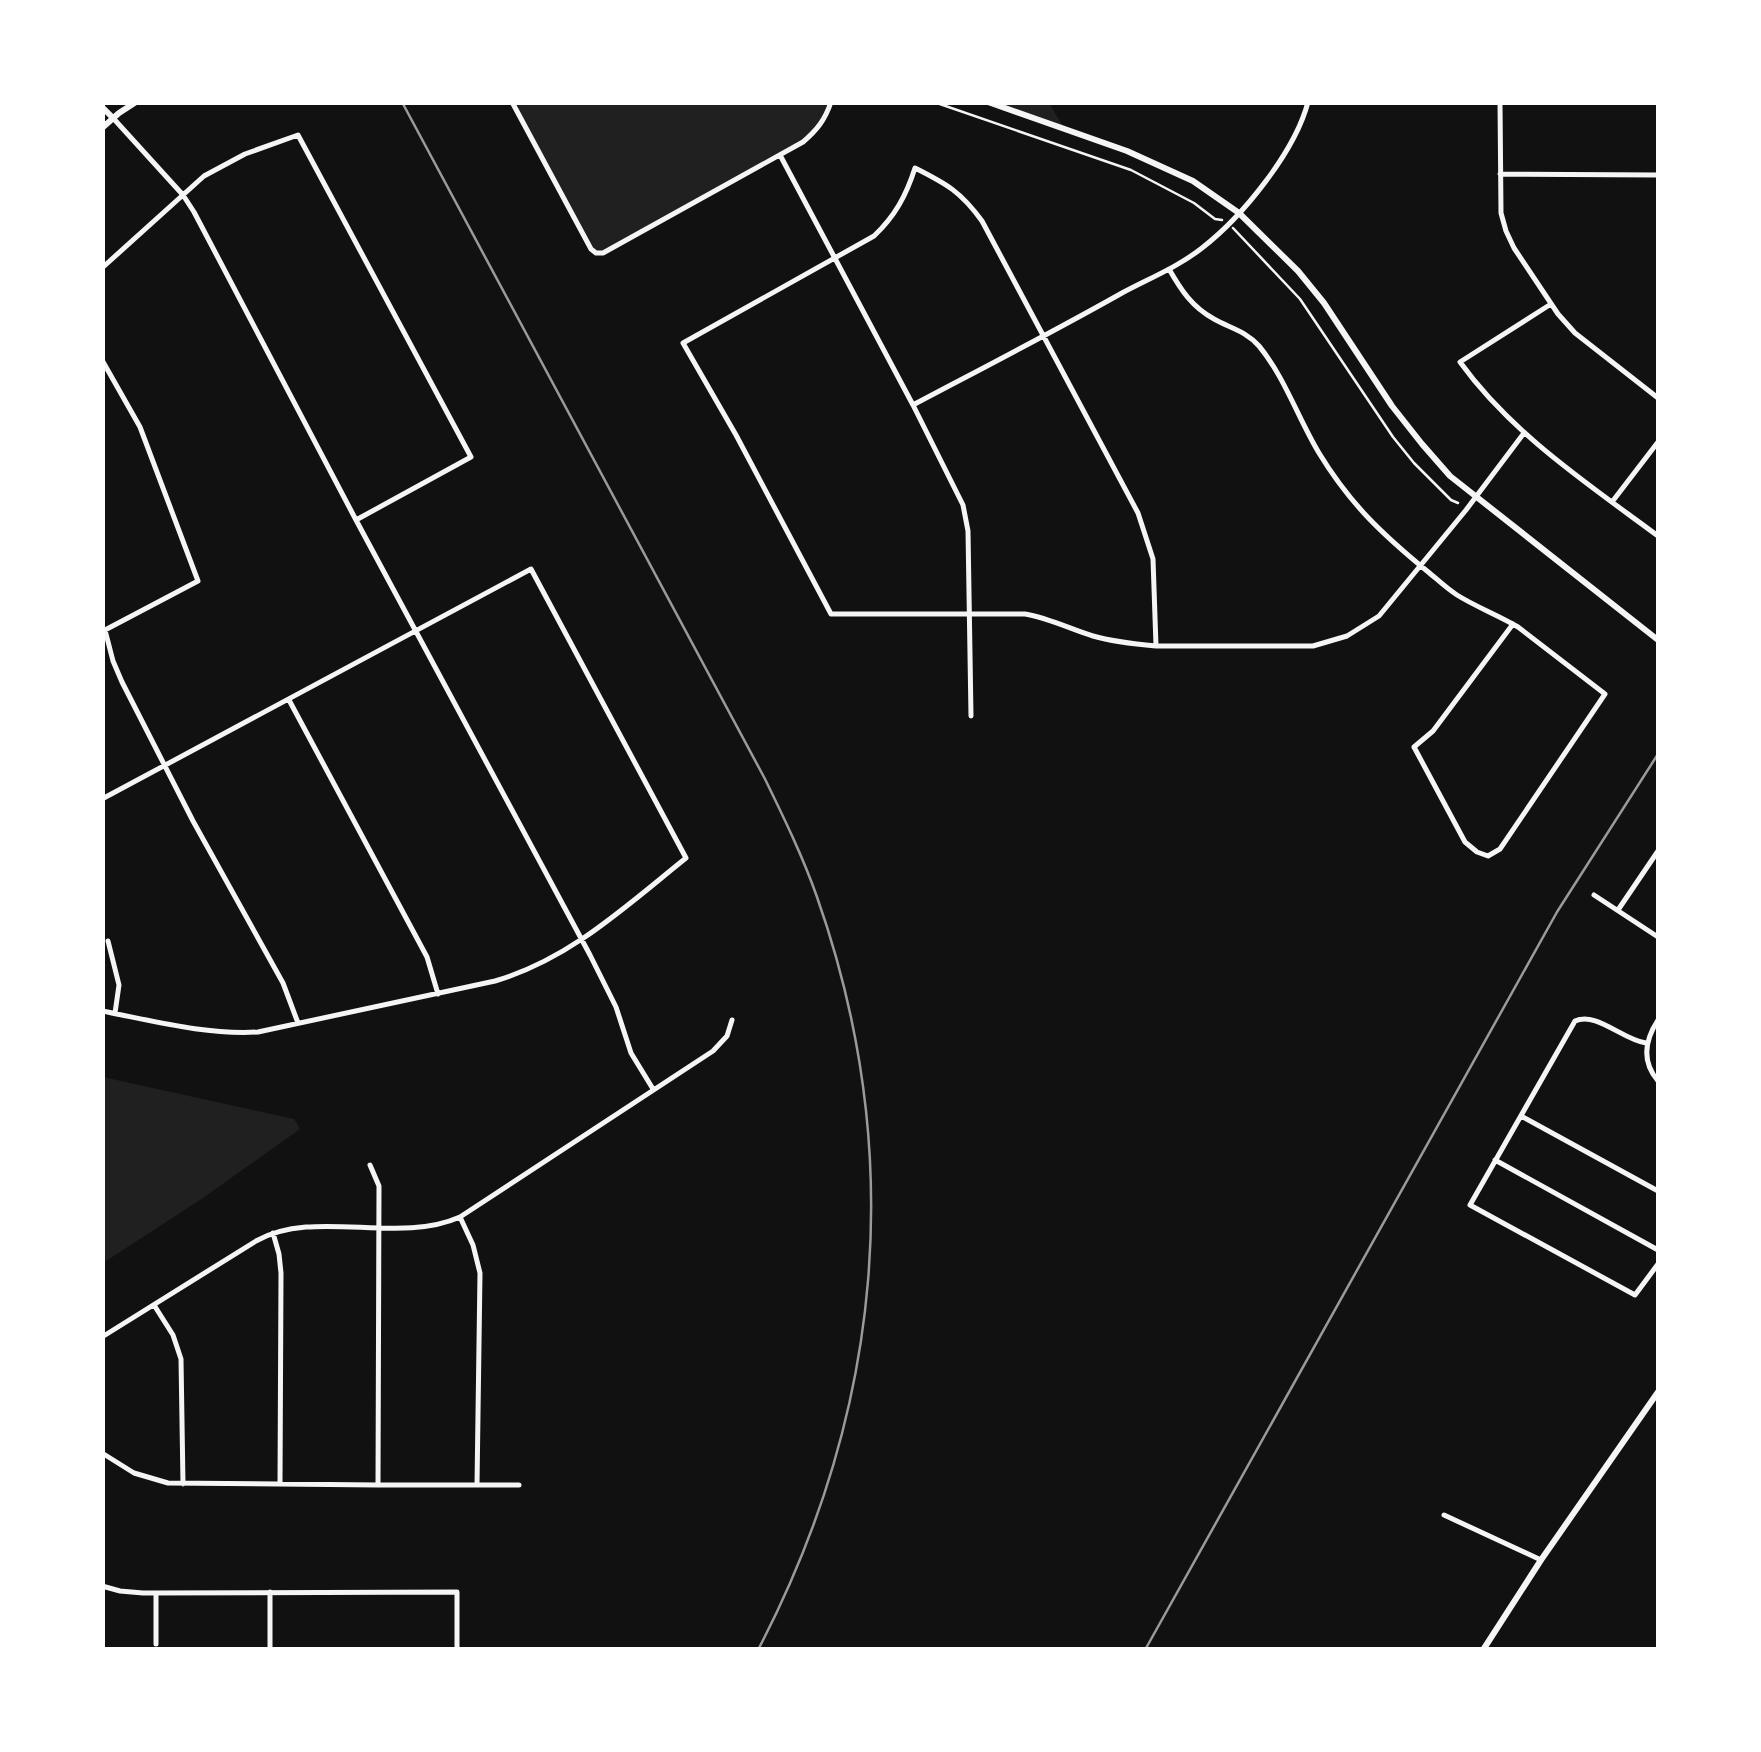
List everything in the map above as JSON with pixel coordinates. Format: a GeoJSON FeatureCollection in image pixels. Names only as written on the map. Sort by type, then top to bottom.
{"type":"FeatureCollection","features":[{"type":"Feature","properties":{"kind":"street"},"geometry":{"type":"LineString","coordinates":[[102,128],[136,102]]}},
{"type":"Feature","properties":{"kind":"street"},"geometry":{"type":"LineString","coordinates":[[512,102],[590,249],[596,253],[603,253],[780,155],[816,131],[832,102]]}},
{"type":"Feature","properties":{"kind":"street"},"geometry":{"type":"LineString","coordinates":[[988,102],[1127,151],[1193,181],[1238,213],[1298,271],[1324,303],[1392,406],[1450,476],[1658,640]]}},
{"type":"Feature","properties":{"kind":"street"},"geometry":{"type":"LineString","coordinates":[[913,405],[1197,252],[1238,213],[1294,142],[1308,102]]}},
{"type":"Feature","properties":{"kind":"street"},"geometry":{"type":"LineString","coordinates":[[1500,102],[1501,212],[1514,248],[1574,333],[1658,398]]}},
{"type":"Feature","properties":{"kind":"street"},"geometry":{"type":"LineString","coordinates":[[102,106],[194,212],[582,939],[616,1006],[632,1052],[653,1089]]}},
{"type":"Feature","properties":{"kind":"street"},"geometry":{"type":"LineString","coordinates":[[102,268],[204,176],[246,154],[298,135],[471,457],[356,520]]}},
{"type":"Feature","properties":{"kind":"street"},"geometry":{"type":"LineString","coordinates":[[780,155],[963,505],[968,531],[971,716]]}},
{"type":"Feature","properties":{"kind":"street"},"geometry":{"type":"LineString","coordinates":[[1156,646],[1155,578],[1138,513],[982,221],[966,198],[946,183],[915,168],[907,192],[888,223],[860,246],[683,343],[831,614],[1025,614],[1111,641],[1156,646],[1329,643],[1364,628],[1379,616],[1524,433]]}},
{"type":"Feature","properties":{"kind":"street"},"geometry":{"type":"LineString","coordinates":[[1500,174],[1658,175]]}},
{"type":"Feature","properties":{"kind":"street"},"geometry":{"type":"LineString","coordinates":[[1169,268],[1196,308],[1242,331],[1259,346],[1317,450],[1368,519],[1454,593],[1513,624],[1605,694],[1500,849],[1488,856],[1465,842],[1414,747],[1433,731],[1513,624]]}},
{"type":"Feature","properties":{"kind":"street"},"geometry":{"type":"LineString","coordinates":[[1551,304],[1460,362],[1524,433],[1658,536]]}},
{"type":"Feature","properties":{"kind":"street"},"geometry":{"type":"LineString","coordinates":[[102,360],[140,427],[198,580],[104,630],[113,661],[194,821],[283,983],[298,1024]]}},
{"type":"Feature","properties":{"kind":"street"},"geometry":{"type":"LineString","coordinates":[[1612,502],[1658,442]]}},
{"type":"Feature","properties":{"kind":"street"},"geometry":{"type":"LineString","coordinates":[[102,800],[531,569],[686,858],[582,939],[525,972],[258,1032],[200,1030],[102,1010]]}},
{"type":"Feature","properties":{"kind":"street"},"geometry":{"type":"LineString","coordinates":[[290,700],[427,957],[438,994]]}},
{"type":"Feature","properties":{"kind":"street"},"geometry":{"type":"LineString","coordinates":[[1618,910],[1658,850]]}},
{"type":"Feature","properties":{"kind":"street"},"geometry":{"type":"LineString","coordinates":[[1594,895],[1658,936]]}},
{"type":"Feature","properties":{"kind":"street"},"geometry":{"type":"LineString","coordinates":[[108,942],[119,985],[114,1013]]}},
{"type":"Feature","properties":{"kind":"street"},"geometry":{"type":"LineString","coordinates":[[1646,1043],[1623,1036],[1592,1018],[1575,1021],[1470,1205],[1636,1296],[1658,1264]]}},
{"type":"Feature","properties":{"kind":"street"},"geometry":{"type":"LineString","coordinates":[[102,1337],[273,1232],[297,1228],[424,1228],[460,1217],[718,1046],[727,1036],[732,1020]]}},
{"type":"Feature","properties":{"kind":"street"},"geometry":{"type":"LineString","coordinates":[[1658,1020],[1646,1043],[1649,1065],[1658,1081]]}},
{"type":"Feature","properties":{"kind":"street"},"geometry":{"type":"LineString","coordinates":[[1521,1116],[1658,1191]]}},
{"type":"Feature","properties":{"kind":"street"},"geometry":{"type":"LineString","coordinates":[[1494,1160],[1658,1250]]}},
{"type":"Feature","properties":{"kind":"street"},"geometry":{"type":"LineString","coordinates":[[370,1165],[379,1186],[378,1485]]}},
{"type":"Feature","properties":{"kind":"street"},"geometry":{"type":"LineString","coordinates":[[460,1217],[480,1273],[478,1485]]}},
{"type":"Feature","properties":{"kind":"street"},"geometry":{"type":"LineString","coordinates":[[273,1232],[281,1273],[280,1484]]}},
{"type":"Feature","properties":{"kind":"street"},"geometry":{"type":"LineString","coordinates":[[154,1305],[173,1335],[182,1367],[182,1484]]}},
{"type":"Feature","properties":{"kind":"street"},"geometry":{"type":"LineString","coordinates":[[1483,1650],[1658,1392]]}},
{"type":"Feature","properties":{"kind":"street"},"geometry":{"type":"LineString","coordinates":[[102,1453],[145,1478],[182,1484],[519,1485]]}},
{"type":"Feature","properties":{"kind":"street"},"geometry":{"type":"LineString","coordinates":[[1444,1516],[1541,1560]]}},
{"type":"Feature","properties":{"kind":"street"},"geometry":{"type":"LineString","coordinates":[[102,1586],[156,1593],[457,1592],[457,1650]]}},
{"type":"Feature","properties":{"kind":"street"},"geometry":{"type":"LineString","coordinates":[[270,1592],[270,1650]]}},
{"type":"Feature","properties":{"kind":"street"},"geometry":{"type":"LineString","coordinates":[[156,1593],[156,1644]]}},
{"type":"Feature","properties":{"kind":"path"},"geometry":{"type":"LineString","coordinates":[[934,102],[1131,170],[1219,218]]}},
{"type":"Feature","properties":{"kind":"path"},"geometry":{"type":"LineString","coordinates":[[1239,232],[1238,236],[1261,255],[1300,299],[1392,437],[1414,463],[1458,502]]}},
{"type":"Feature","properties":{"kind":"shaded area"},"geometry":{"type":"Polygon","coordinates":[[[512,103],[831,103],[825,118],[803,142],[603,253],[596,253],[512,103]]]}},
{"type":"Feature","properties":{"kind":"shaded area"},"geometry":{"type":"Polygon","coordinates":[[[988,103],[1049,103],[1064,128],[988,103]]]}},
{"type":"Feature","properties":{"kind":"shaded area"},"geometry":{"type":"Polygon","coordinates":[[[103,1077],[294,1119],[300,1129],[103,1263],[103,1077]]]}},
{"type":"Feature","properties":{"kind":"railway"},"geometry":{"type":"LineString","coordinates":[[402,102],[765,779],[812,882],[845,993],[863,1089],[871,1184],[868,1280],[855,1374],[833,1467],[800,1559],[758,1650]]}},
{"type":"Feature","properties":{"kind":"railway"},"geometry":{"type":"LineString","coordinates":[[1145,1650],[1557,912],[1658,754]]}}]}
